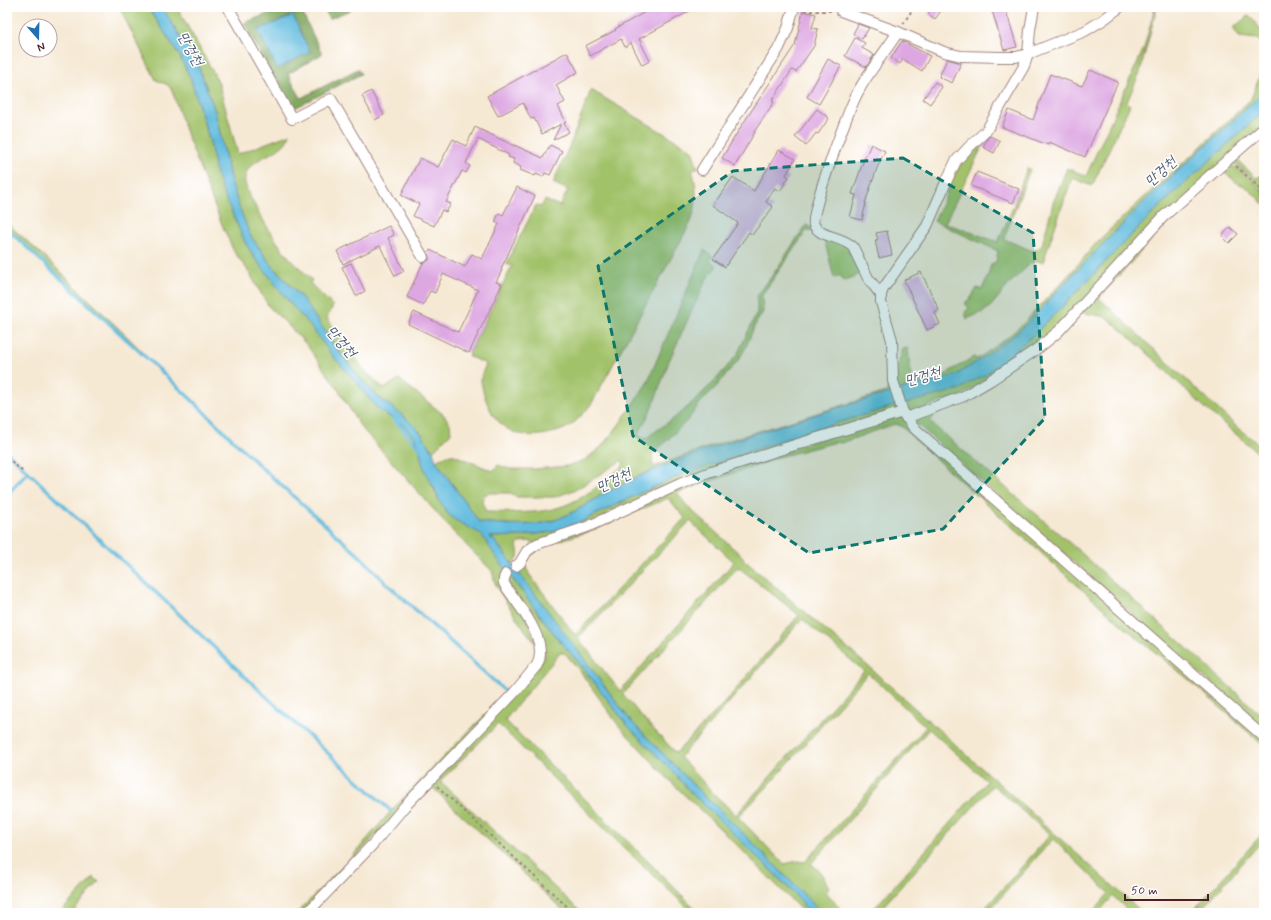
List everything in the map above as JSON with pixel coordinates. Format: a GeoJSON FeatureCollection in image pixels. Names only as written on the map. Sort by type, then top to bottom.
{"type":"FeatureCollection","features":[{"type":"Feature","properties":{"kind":"street"},"geometry":{"type":"LineString","coordinates":[[228,7],[292,119],[331,99],[423,257]]}},
{"type":"Feature","properties":{"kind":"street"},"geometry":{"type":"LineString","coordinates":[[702,170],[778,48],[788,28],[794,7]]}},
{"type":"Feature","properties":{"kind":"street"},"geometry":{"type":"LineString","coordinates":[[1034,7],[1028,54],[1024,66],[986,131],[968,147],[956,161],[927,226],[884,289],[881,296],[881,302],[892,340],[893,381],[903,412],[913,427],[1264,737]]}},
{"type":"Feature","properties":{"kind":"street"},"geometry":{"type":"LineString","coordinates":[[842,11],[898,32],[944,52],[961,56],[1016,57],[1028,54],[1085,31],[1120,7]]}},
{"type":"Feature","properties":{"kind":"street"},"geometry":{"type":"LineString","coordinates":[[881,296],[868,278],[853,247],[849,242],[819,231],[815,227],[814,222],[821,192],[844,123],[858,91],[898,32]]}},
{"type":"Feature","properties":{"kind":"street"},"geometry":{"type":"LineString","coordinates":[[516,566],[520,563],[527,551],[537,544],[587,527],[680,484],[714,471],[903,412],[964,396],[1037,349],[1058,332],[1164,216],[1264,128]]}},
{"type":"Feature","properties":{"kind":"street"},"geometry":{"type":"LineString","coordinates":[[307,913],[373,844],[404,807],[514,693],[539,661],[539,645],[532,626],[526,614],[504,584],[504,577],[506,574]]}},
{"type":"Feature","properties":{"kind":"path"},"geometry":{"type":"LineString","coordinates":[[794,7],[810,11],[842,11]]}},
{"type":"Feature","properties":{"kind":"path"},"geometry":{"type":"LineString","coordinates":[[898,32],[914,7]]}},
{"type":"Feature","properties":{"kind":"path"},"geometry":{"type":"LineString","coordinates":[[1228,161],[1243,172],[1264,192]]}},
{"type":"Feature","properties":{"kind":"path"},"geometry":{"type":"LineString","coordinates":[[7,457],[24,473]]}},
{"type":"Feature","properties":{"kind":"path"},"geometry":{"type":"LineString","coordinates":[[431,780],[574,913]]}},
{"type":"Feature","properties":{"kind":"highlighted area"},"geometry":{"type":"Polygon","coordinates":[[[903,158],[1033,233],[1045,418],[943,529],[809,553],[633,436],[598,266],[733,171],[903,158]]]}},
{"type":"Feature","properties":{"kind":"green space"},"geometry":{"type":"Polygon","coordinates":[[[119,7],[148,7],[178,53],[190,77],[210,142],[217,174],[224,195],[246,244],[254,257],[294,308],[372,402],[380,411],[403,425],[415,438],[425,470],[442,506],[481,534],[506,570],[502,577],[525,615],[537,645],[521,625],[496,586],[492,571],[457,536],[360,426],[338,389],[306,344],[269,307],[247,269],[234,252],[185,130],[172,90],[168,85],[156,80],[119,7]]]}},
{"type":"Feature","properties":{"kind":"green space"},"geometry":{"type":"Polygon","coordinates":[[[162,7],[177,7],[218,81],[238,154],[290,134],[283,145],[256,162],[248,169],[245,175],[245,180],[250,196],[282,249],[312,280],[310,283],[333,306],[327,318],[365,371],[384,389],[399,379],[444,415],[450,424],[451,433],[433,451],[421,433],[407,419],[377,396],[359,377],[337,349],[302,298],[270,263],[250,235],[238,204],[230,177],[215,111],[198,65],[162,7]]]}},
{"type":"Feature","properties":{"kind":"green space"},"geometry":{"type":"Polygon","coordinates":[[[285,7],[308,7],[301,10],[322,54],[288,74],[301,98],[358,69],[361,74],[291,110],[244,23],[285,7]]]}},
{"type":"Feature","properties":{"kind":"green space"},"geometry":{"type":"Polygon","coordinates":[[[324,7],[332,7],[334,10],[342,7],[357,7],[329,19],[324,7]]]}},
{"type":"Feature","properties":{"kind":"green space"},"geometry":{"type":"Polygon","coordinates":[[[1155,7],[1157,7],[1140,72],[1127,102],[1130,105],[1092,186],[1072,178],[1043,262],[1036,261],[1031,263],[1011,282],[991,306],[985,311],[967,319],[965,312],[969,308],[965,303],[971,298],[977,288],[982,289],[988,276],[991,264],[996,262],[998,251],[934,221],[961,163],[978,144],[988,137],[945,223],[998,242],[1014,205],[1027,168],[1030,169],[1004,239],[1033,251],[1038,249],[1042,245],[1053,203],[1067,168],[1086,176],[1144,48],[1155,7]]]}},
{"type":"Feature","properties":{"kind":"green space"},"geometry":{"type":"Polygon","coordinates":[[[1249,15],[1264,34],[1264,44],[1257,39],[1239,37],[1233,28],[1249,15]]]}},
{"type":"Feature","properties":{"kind":"green space"},"geometry":{"type":"Polygon","coordinates":[[[1264,65],[1264,92],[1148,198],[1020,330],[978,361],[954,376],[899,390],[896,381],[898,365],[903,349],[908,348],[913,383],[947,374],[974,357],[977,359],[1008,337],[1023,324],[1099,240],[1251,99],[1264,65]]]}},
{"type":"Feature","properties":{"kind":"green space"},"geometry":{"type":"Polygon","coordinates":[[[591,90],[692,150],[698,168],[692,169],[696,189],[695,209],[691,222],[592,403],[577,420],[564,429],[541,435],[522,435],[506,428],[493,415],[482,388],[481,381],[486,364],[468,356],[512,266],[506,264],[536,205],[541,207],[545,200],[560,206],[568,190],[553,183],[572,140],[591,90]]]}},
{"type":"Feature","properties":{"kind":"green space"},"geometry":{"type":"Polygon","coordinates":[[[1264,111],[1264,125],[1227,159],[1057,330],[963,395],[910,412],[903,404],[961,389],[985,375],[1001,363],[1054,315],[1170,197],[1264,111]]]}},
{"type":"Feature","properties":{"kind":"green space"},"geometry":{"type":"Polygon","coordinates":[[[1234,157],[1256,178],[1264,175],[1264,191],[1244,171],[1231,161],[1234,157]]]}},
{"type":"Feature","properties":{"kind":"green space"},"geometry":{"type":"Polygon","coordinates":[[[1230,164],[1243,172],[1264,193],[1264,205],[1245,186],[1237,183],[1221,169],[1230,164]]]}},
{"type":"Feature","properties":{"kind":"green space"},"geometry":{"type":"Polygon","coordinates":[[[1207,180],[1207,186],[1159,231],[1099,298],[1239,429],[1264,448],[1264,458],[1204,407],[1141,347],[1106,317],[1080,312],[1111,275],[1207,180]]]}},
{"type":"Feature","properties":{"kind":"green space"},"geometry":{"type":"Polygon","coordinates":[[[7,223],[50,262],[143,352],[142,354],[7,228],[7,223]]]}},
{"type":"Feature","properties":{"kind":"green space"},"geometry":{"type":"Polygon","coordinates":[[[806,225],[848,245],[863,273],[843,281],[840,275],[834,278],[824,238],[810,230],[807,230],[762,295],[763,312],[755,325],[739,359],[716,387],[700,403],[688,420],[652,455],[653,467],[723,442],[886,392],[888,383],[890,383],[893,392],[777,426],[691,455],[633,479],[567,515],[543,523],[519,525],[479,522],[436,461],[447,455],[454,455],[493,471],[498,465],[510,469],[534,469],[567,466],[585,460],[601,447],[618,426],[647,383],[704,250],[712,256],[710,261],[717,266],[706,280],[669,361],[654,403],[638,435],[645,439],[681,413],[714,382],[737,355],[757,313],[757,296],[806,225]],[[622,460],[577,489],[555,497],[516,497],[509,493],[490,493],[484,495],[482,502],[486,512],[533,512],[548,510],[579,498],[607,479],[624,465],[622,460]]]}},
{"type":"Feature","properties":{"kind":"green space"},"geometry":{"type":"Polygon","coordinates":[[[960,400],[935,414],[930,422],[1079,551],[1259,713],[1264,708],[1264,730],[916,423],[917,417],[960,400]]]}},
{"type":"Feature","properties":{"kind":"green space"},"geometry":{"type":"Polygon","coordinates":[[[897,405],[898,409],[798,442],[796,437],[789,440],[791,445],[533,543],[529,541],[520,542],[517,545],[518,557],[513,564],[495,541],[490,537],[521,536],[552,532],[581,522],[686,473],[800,434],[897,405]]]}},
{"type":"Feature","properties":{"kind":"green space"},"geometry":{"type":"Polygon","coordinates":[[[898,416],[902,417],[1264,738],[1264,746],[1188,679],[1123,626],[901,426],[895,424],[841,443],[836,442],[775,458],[759,465],[677,493],[687,506],[743,557],[744,560],[869,667],[1143,913],[1131,913],[1113,896],[1098,913],[1092,913],[1109,893],[1053,839],[987,913],[981,913],[1050,835],[993,785],[877,913],[870,913],[987,781],[929,729],[811,864],[820,871],[829,888],[826,892],[844,913],[822,913],[630,720],[516,570],[529,552],[537,546],[590,528],[706,476],[784,450],[898,416]],[[668,498],[590,531],[545,545],[531,555],[525,565],[529,574],[575,635],[685,518],[668,498]],[[690,521],[578,638],[620,691],[734,562],[690,521]],[[738,567],[623,694],[641,716],[676,753],[726,701],[799,615],[738,567]],[[802,619],[680,757],[736,815],[864,671],[802,619]],[[868,673],[769,785],[738,817],[784,864],[798,861],[805,862],[926,727],[868,673]]]}},
{"type":"Feature","properties":{"kind":"green space"},"geometry":{"type":"Polygon","coordinates":[[[510,576],[558,639],[579,663],[628,726],[695,797],[753,852],[802,902],[805,908],[812,913],[804,913],[733,841],[673,784],[619,726],[565,653],[560,653],[505,720],[700,913],[693,913],[618,842],[498,724],[440,781],[582,913],[566,913],[433,788],[413,804],[543,659],[545,659],[545,656],[542,655],[546,647],[507,584],[510,576]]]}},
{"type":"Feature","properties":{"kind":"green space"},"geometry":{"type":"Polygon","coordinates":[[[507,693],[304,913],[297,913],[350,859],[392,810],[507,693]]]}},
{"type":"Feature","properties":{"kind":"green space"},"geometry":{"type":"Polygon","coordinates":[[[1264,832],[1264,839],[1198,913],[1191,913],[1264,832]]]}},
{"type":"Feature","properties":{"kind":"green space"},"geometry":{"type":"Polygon","coordinates":[[[94,877],[99,882],[72,913],[60,913],[94,877]]]}},
{"type":"Feature","properties":{"kind":"water"},"geometry":{"type":"Polygon","coordinates":[[[148,7],[162,7],[198,65],[215,111],[230,177],[238,204],[250,235],[270,263],[302,298],[337,349],[359,377],[377,396],[407,419],[421,433],[433,451],[436,461],[479,522],[519,525],[551,521],[575,511],[605,493],[641,475],[663,466],[777,426],[893,392],[897,405],[800,434],[686,473],[581,522],[552,532],[521,536],[490,537],[495,541],[630,720],[822,913],[812,913],[805,908],[802,902],[783,882],[695,797],[628,726],[579,663],[558,639],[494,554],[481,534],[455,520],[447,513],[428,478],[415,438],[403,425],[380,411],[332,355],[254,257],[246,244],[216,174],[210,142],[190,77],[178,53],[148,7]]]}},
{"type":"Feature","properties":{"kind":"water"},"geometry":{"type":"Polygon","coordinates":[[[293,15],[310,52],[277,69],[258,30],[293,15]]]}},
{"type":"Feature","properties":{"kind":"water"},"geometry":{"type":"Polygon","coordinates":[[[1264,92],[1264,111],[1170,197],[1054,315],[1001,363],[985,375],[961,389],[903,404],[899,390],[954,376],[978,361],[1020,330],[1148,198],[1264,92]]]}},
{"type":"Feature","properties":{"kind":"building"},"geometry":{"type":"Polygon","coordinates":[[[654,7],[697,7],[639,39],[650,61],[642,65],[631,43],[625,47],[621,39],[590,56],[585,46],[616,30],[615,29],[654,7]]]}},
{"type":"Feature","properties":{"kind":"building"},"geometry":{"type":"Polygon","coordinates":[[[933,7],[944,7],[935,19],[928,14],[933,7]]]}},
{"type":"Feature","properties":{"kind":"building"},"geometry":{"type":"Polygon","coordinates":[[[991,7],[1005,7],[1017,47],[1004,50],[991,7]]]}},
{"type":"Feature","properties":{"kind":"building"},"geometry":{"type":"Polygon","coordinates":[[[803,11],[816,14],[812,28],[818,29],[814,46],[796,72],[792,70],[772,101],[774,102],[754,132],[735,166],[722,158],[795,45],[803,11]]]}},
{"type":"Feature","properties":{"kind":"building"},"geometry":{"type":"Polygon","coordinates":[[[858,24],[869,28],[862,39],[853,34],[858,24]]]}},
{"type":"Feature","properties":{"kind":"building"},"geometry":{"type":"Polygon","coordinates":[[[855,38],[865,43],[862,48],[874,55],[866,67],[845,56],[855,38]]]}},
{"type":"Feature","properties":{"kind":"building"},"geometry":{"type":"Polygon","coordinates":[[[902,41],[930,56],[922,71],[903,59],[900,64],[891,58],[902,41]]]}},
{"type":"Feature","properties":{"kind":"building"},"geometry":{"type":"Polygon","coordinates":[[[567,52],[578,72],[556,85],[565,102],[558,106],[569,132],[553,140],[561,124],[542,134],[534,118],[531,119],[523,103],[498,116],[487,96],[567,52]]]}},
{"type":"Feature","properties":{"kind":"building"},"geometry":{"type":"Polygon","coordinates":[[[828,59],[841,66],[819,104],[807,97],[828,59]]]}},
{"type":"Feature","properties":{"kind":"building"},"geometry":{"type":"Polygon","coordinates":[[[947,59],[961,63],[952,83],[939,77],[947,59]]]}},
{"type":"Feature","properties":{"kind":"building"},"geometry":{"type":"Polygon","coordinates":[[[1090,70],[1118,82],[1085,157],[1049,142],[1048,145],[1002,127],[1009,110],[1033,120],[1050,74],[1082,86],[1090,70]]]}},
{"type":"Feature","properties":{"kind":"building"},"geometry":{"type":"Polygon","coordinates":[[[935,82],[942,87],[930,104],[923,99],[935,82]]]}},
{"type":"Feature","properties":{"kind":"building"},"geometry":{"type":"Polygon","coordinates":[[[371,91],[384,115],[375,120],[362,96],[371,91]]]}},
{"type":"Feature","properties":{"kind":"building"},"geometry":{"type":"Polygon","coordinates":[[[817,109],[829,118],[818,134],[816,133],[806,146],[795,137],[817,109]]]}},
{"type":"Feature","properties":{"kind":"building"},"geometry":{"type":"Polygon","coordinates":[[[475,127],[543,158],[550,145],[562,151],[550,175],[545,173],[543,177],[536,174],[535,176],[520,170],[521,167],[513,163],[514,159],[508,157],[509,155],[478,139],[466,163],[470,166],[466,173],[462,171],[446,202],[451,204],[446,212],[442,210],[434,226],[413,216],[419,204],[401,195],[420,158],[438,167],[453,139],[466,146],[475,127]]]}},
{"type":"Feature","properties":{"kind":"building"},"geometry":{"type":"Polygon","coordinates":[[[990,136],[1000,141],[994,153],[983,147],[990,136]]]}},
{"type":"Feature","properties":{"kind":"building"},"geometry":{"type":"Polygon","coordinates":[[[871,144],[885,151],[877,168],[865,203],[862,220],[850,217],[856,195],[852,194],[871,144]]]}},
{"type":"Feature","properties":{"kind":"building"},"geometry":{"type":"Polygon","coordinates":[[[779,150],[795,159],[786,175],[789,177],[780,191],[775,188],[766,202],[773,207],[752,235],[749,232],[725,267],[713,259],[738,223],[713,205],[733,177],[754,191],[779,150]]]}},
{"type":"Feature","properties":{"kind":"building"},"geometry":{"type":"Polygon","coordinates":[[[977,172],[1019,189],[1013,203],[971,186],[977,172]]]}},
{"type":"Feature","properties":{"kind":"building"},"geometry":{"type":"Polygon","coordinates":[[[517,187],[535,196],[496,282],[502,284],[469,353],[408,324],[414,312],[458,332],[478,290],[443,274],[435,293],[430,291],[423,305],[407,297],[423,263],[429,260],[428,253],[430,250],[465,267],[472,254],[482,259],[499,224],[495,222],[499,213],[503,215],[517,187]]]}},
{"type":"Feature","properties":{"kind":"building"},"geometry":{"type":"Polygon","coordinates":[[[389,226],[394,235],[388,238],[404,271],[395,276],[380,246],[343,264],[337,251],[389,226]]]}},
{"type":"Feature","properties":{"kind":"building"},"geometry":{"type":"Polygon","coordinates":[[[1230,227],[1238,234],[1229,243],[1222,236],[1230,227]]]}},
{"type":"Feature","properties":{"kind":"building"},"geometry":{"type":"Polygon","coordinates":[[[887,231],[892,255],[879,258],[875,240],[878,240],[876,233],[887,231]]]}},
{"type":"Feature","properties":{"kind":"building"},"geometry":{"type":"Polygon","coordinates":[[[351,263],[365,291],[356,296],[342,267],[351,263]]]}},
{"type":"Feature","properties":{"kind":"building"},"geometry":{"type":"Polygon","coordinates":[[[921,272],[939,310],[935,313],[940,324],[927,330],[904,280],[921,272]]]}},
{"type":"Feature","properties":{"kind":"waterway"},"geometry":{"type":"LineString","coordinates":[[7,229],[192,400],[262,468],[363,559],[384,581],[507,693]]}},
{"type":"Feature","properties":{"kind":"waterway","name":"만겅천"},"geometry":{"type":"LineString","coordinates":[[393,418],[422,451]]}},
{"type":"Feature","properties":{"kind":"waterway"},"geometry":{"type":"LineString","coordinates":[[7,452],[271,701],[391,811]]}},
{"type":"Feature","properties":{"kind":"waterway"},"geometry":{"type":"LineString","coordinates":[[7,494],[28,472]]}}]}
